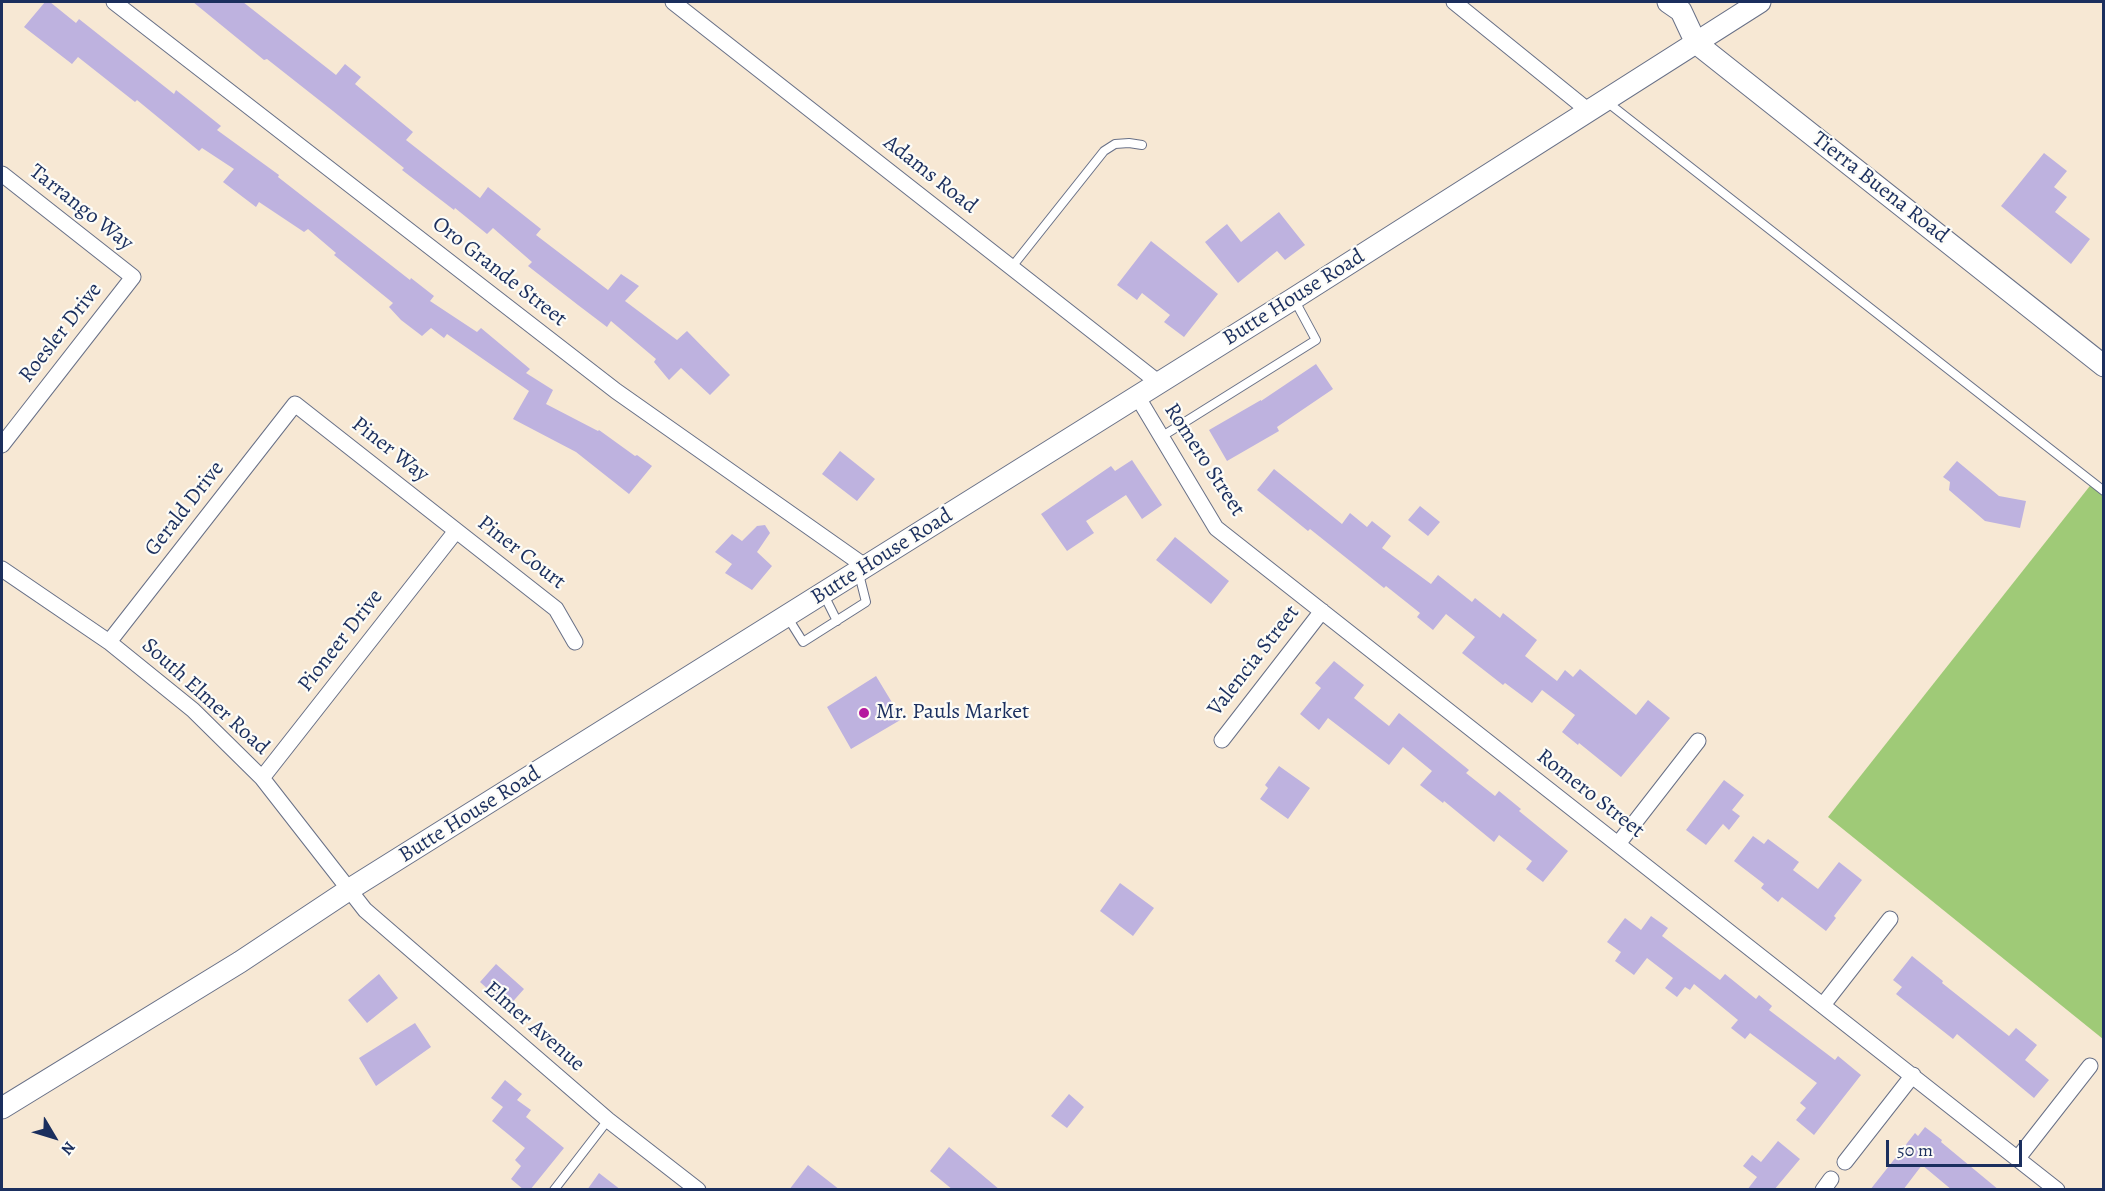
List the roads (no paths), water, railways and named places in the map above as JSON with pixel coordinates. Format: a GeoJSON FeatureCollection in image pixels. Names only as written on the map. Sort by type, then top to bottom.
{"type":"FeatureCollection","features":[{"type":"Feature","properties":{"kind":"main road","name":"Tierra Buena Road"},"geometry":{"type":"LineString","coordinates":[[1668,2],[1681,11],[1696,43],[2103,366]]}},
{"type":"Feature","properties":{"kind":"main road","name":"Butte House Road"},"geometry":{"type":"LineString","coordinates":[[2,1108],[240,962],[350,890],[1293,299],[1760,2]]}},
{"type":"Feature","properties":{"kind":"street","name":"Oro Grande Street"},"geometry":{"type":"LineString","coordinates":[[114,2],[616,391],[862,569]]}},
{"type":"Feature","properties":{"kind":"street","name":"Adams Road"},"geometry":{"type":"LineString","coordinates":[[673,2],[1159,383]]}},
{"type":"Feature","properties":{"kind":"street"},"geometry":{"type":"LineString","coordinates":[[1454,2],[1598,106]]}},
{"type":"Feature","properties":{"kind":"street","name":"Tarrango Way"},"geometry":{"type":"LineString","coordinates":[[2,174],[133,277]]}},
{"type":"Feature","properties":{"kind":"street","name":"Roesler Drive"},"geometry":{"type":"LineString","coordinates":[[2,445],[133,277]]}},
{"type":"Feature","properties":{"kind":"street","name":"Romero Street"},"geometry":{"type":"LineString","coordinates":[[1137,396],[1216,528],[2057,1190]]}},
{"type":"Feature","properties":{"kind":"street","name":"Piner Way"},"geometry":{"type":"LineString","coordinates":[[295,404],[456,531]]}},
{"type":"Feature","properties":{"kind":"street","name":"Gerald Drive"},"geometry":{"type":"LineString","coordinates":[[109,642],[295,404]]}},
{"type":"Feature","properties":{"kind":"street","name":"Piner Court"},"geometry":{"type":"LineString","coordinates":[[456,531],[556,609],[575,642]]}},
{"type":"Feature","properties":{"kind":"street","name":"Pioneer Drive"},"geometry":{"type":"LineString","coordinates":[[262,778],[456,531]]}},
{"type":"Feature","properties":{"kind":"street","name":"South Elmer Road"},"geometry":{"type":"LineString","coordinates":[[2,568],[109,642],[193,710],[262,778],[350,890]]}},
{"type":"Feature","properties":{"kind":"street","name":"Valencia Street"},"geometry":{"type":"LineString","coordinates":[[1222,740],[1322,611]]}},
{"type":"Feature","properties":{"kind":"street"},"geometry":{"type":"LineString","coordinates":[[1618,844],[1698,741]]}},
{"type":"Feature","properties":{"kind":"street","name":"Elmer Avenue"},"geometry":{"type":"LineString","coordinates":[[350,890],[365,910],[608,1120],[698,1190]]}},
{"type":"Feature","properties":{"kind":"street"},"geometry":{"type":"LineString","coordinates":[[1823,1005],[1890,920]]}},
{"type":"Feature","properties":{"kind":"street"},"geometry":{"type":"LineString","coordinates":[[2018,1158],[2090,1066]]}},
{"type":"Feature","properties":{"kind":"street"},"geometry":{"type":"LineString","coordinates":[[1845,1162],[1912,1076]]}},
{"type":"Feature","properties":{"kind":"lane"},"geometry":{"type":"LineString","coordinates":[[1598,106],[2103,491]]}},
{"type":"Feature","properties":{"kind":"lane"},"geometry":{"type":"LineString","coordinates":[[1011,268],[1104,151],[1115,144],[1142,145]]}},
{"type":"Feature","properties":{"kind":"lane"},"geometry":{"type":"LineString","coordinates":[[1161,436],[1316,340],[1293,299]]}},
{"type":"Feature","properties":{"kind":"lane"},"geometry":{"type":"LineString","coordinates":[[787,617],[803,642],[837,621],[866,602],[862,569]]}},
{"type":"Feature","properties":{"kind":"lane"},"geometry":{"type":"LineString","coordinates":[[823,594],[837,621]]}},
{"type":"Feature","properties":{"kind":"lane"},"geometry":{"type":"LineString","coordinates":[[554,1190],[608,1120]]}},
{"type":"Feature","properties":{"kind":"place","name":"Mr. Pauls Market"},"geometry":{"type":"Point","coordinates":[864,713]}}]}
